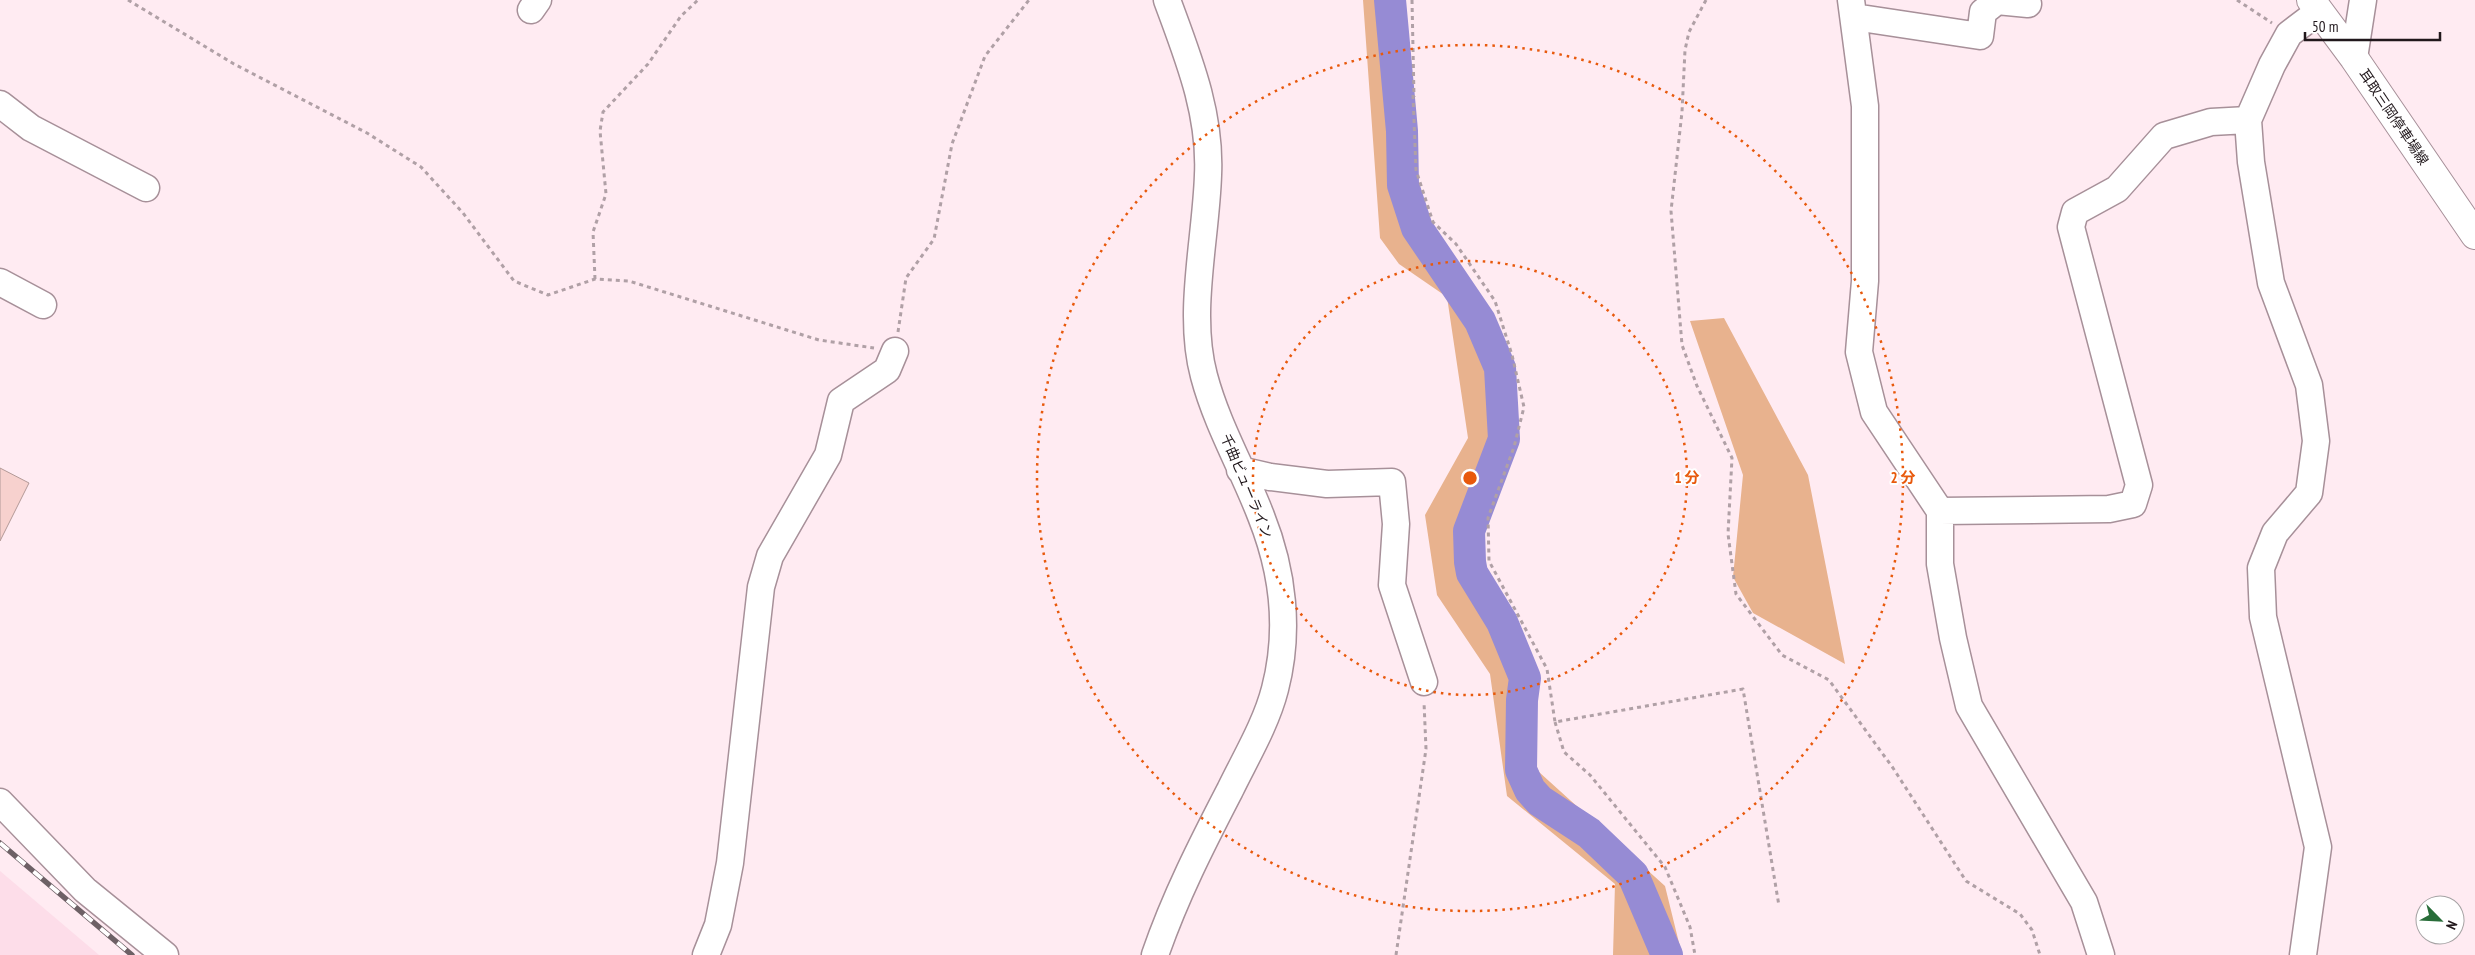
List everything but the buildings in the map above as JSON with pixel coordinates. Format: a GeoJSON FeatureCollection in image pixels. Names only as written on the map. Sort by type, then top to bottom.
{"type":"FeatureCollection","features":[{"type":"Feature","properties":{"kind":"main road","name":"耳取三岡停車場線"},"geometry":{"type":"LineString","coordinates":[[2314,6],[2354,58],[2475,235]]}},
{"type":"Feature","properties":{"kind":"street","name":"千曲ビューライン"},"geometry":{"type":"LineString","coordinates":[[1155,955],[1191,866],[1259,734],[1275,689],[1281,650],[1284,609],[1277,562],[1261,516],[1215,411],[1203,375],[1198,303],[1208,174],[1208,141],[1201,102],[1191,64],[1167,0]]}},
{"type":"Feature","properties":{"kind":"street"},"geometry":{"type":"LineString","coordinates":[[2354,58],[2363,0]]}},
{"type":"Feature","properties":{"kind":"street"},"geometry":{"type":"LineString","coordinates":[[2028,4],[1997,1],[1983,12],[1980,36],[1852,8],[1865,106],[1865,281],[1859,352],[1874,412],[1940,511],[1940,564],[1953,638],[1969,706],[2084,902],[2101,955]]}},
{"type":"Feature","properties":{"kind":"street"},"geometry":{"type":"LineString","coordinates":[[2303,955],[2318,847],[2263,617],[2261,568],[2275,534],[2309,493],[2316,441],[2309,385],[2271,283],[2251,162],[2248,120],[2272,65],[2289,34],[2314,6]]}},
{"type":"Feature","properties":{"kind":"street"},"geometry":{"type":"LineString","coordinates":[[0,104],[31,128],[146,188]]}},
{"type":"Feature","properties":{"kind":"street"},"geometry":{"type":"LineString","coordinates":[[1940,511],[2109,509],[2133,504],[2140,485],[2071,227],[2075,212],[2116,189],[2164,136],[2211,122],[2248,120]]}},
{"type":"Feature","properties":{"kind":"street"},"geometry":{"type":"LineString","coordinates":[[0,282],[43,305]]}},
{"type":"Feature","properties":{"kind":"street"},"geometry":{"type":"LineString","coordinates":[[706,955],[718,925],[730,863],[761,587],[770,556],[828,455],[840,401],[887,370],[895,351]]}},
{"type":"Feature","properties":{"kind":"street"},"geometry":{"type":"LineString","coordinates":[[1240,470],[1270,477],[1327,484],[1392,482],[1396,524],[1392,585],[1424,682]]}},
{"type":"Feature","properties":{"kind":"street"},"geometry":{"type":"LineString","coordinates":[[0,802],[85,890],[165,955]]}},
{"type":"Feature","properties":{"kind":"path"},"geometry":{"type":"LineString","coordinates":[[128,0],[234,64],[367,133],[421,167],[463,213],[514,280],[548,295],[596,278],[629,281],[819,340],[895,351],[906,278],[934,239],[952,144],[985,56],[1029,0]]}},
{"type":"Feature","properties":{"kind":"path"},"geometry":{"type":"LineString","coordinates":[[596,278],[592,232],[606,194],[600,131],[603,112],[648,64],[681,16],[698,0]]}},
{"type":"Feature","properties":{"kind":"path"},"geometry":{"type":"LineString","coordinates":[[1412,0],[1416,170],[1433,222],[1456,244],[1496,301],[1524,407],[1514,447],[1488,518],[1489,561],[1547,669],[1555,722],[1564,752],[1590,775],[1665,867],[1690,927],[1695,955]]}},
{"type":"Feature","properties":{"kind":"path"},"geometry":{"type":"LineString","coordinates":[[1706,0],[1689,32],[1685,50],[1682,112],[1671,210],[1682,345],[1697,386],[1732,458],[1728,534],[1736,594],[1782,655],[1829,680],[1892,768],[1966,881],[2020,914],[2032,930],[2040,955]]}},
{"type":"Feature","properties":{"kind":"path"},"geometry":{"type":"LineString","coordinates":[[2237,0],[2289,34]]}},
{"type":"Feature","properties":{"kind":"path"},"geometry":{"type":"LineString","coordinates":[[1413,95],[1415,101]]}},
{"type":"Feature","properties":{"kind":"path"},"geometry":{"type":"LineString","coordinates":[[1396,955],[1426,749],[1424,682]]}},
{"type":"Feature","properties":{"kind":"path"},"geometry":{"type":"LineString","coordinates":[[1555,722],[1743,689],[1778,906]]}},
{"type":"Feature","properties":{"kind":"shaded area"},"geometry":{"type":"Polygon","coordinates":[[[1363,0],[1381,0],[1391,180],[1440,259],[1485,372],[1495,451],[1475,499],[1462,568],[1507,644],[1517,674],[1515,718],[1539,772],[1665,886],[1682,955],[1613,955],[1615,884],[1507,796],[1490,674],[1437,595],[1425,515],[1468,438],[1447,297],[1399,264],[1380,238],[1363,0]]]}},
{"type":"Feature","properties":{"kind":"shaded area"},"geometry":{"type":"Polygon","coordinates":[[[1724,318],[1808,475],[1845,664],[1753,613],[1733,577],[1743,475],[1690,321],[1724,318]]]}},
{"type":"Feature","properties":{"kind":"shaded area"},"geometry":{"type":"Polygon","coordinates":[[[0,871],[99,955],[0,955],[0,871]]]}},
{"type":"Feature","properties":{"kind":"waterway"},"geometry":{"type":"LineString","coordinates":[[1390,0],[1402,131],[1403,185],[1417,228],[1480,321],[1500,368],[1504,439],[1469,531],[1470,562],[1472,573],[1502,622],[1525,678],[1522,700],[1521,770],[1530,790],[1540,801],[1589,833],[1633,875],[1667,955]]}},
{"type":"Feature","properties":{"kind":"railway"},"geometry":{"type":"LineString","coordinates":[[0,843],[132,955]]}}]}
